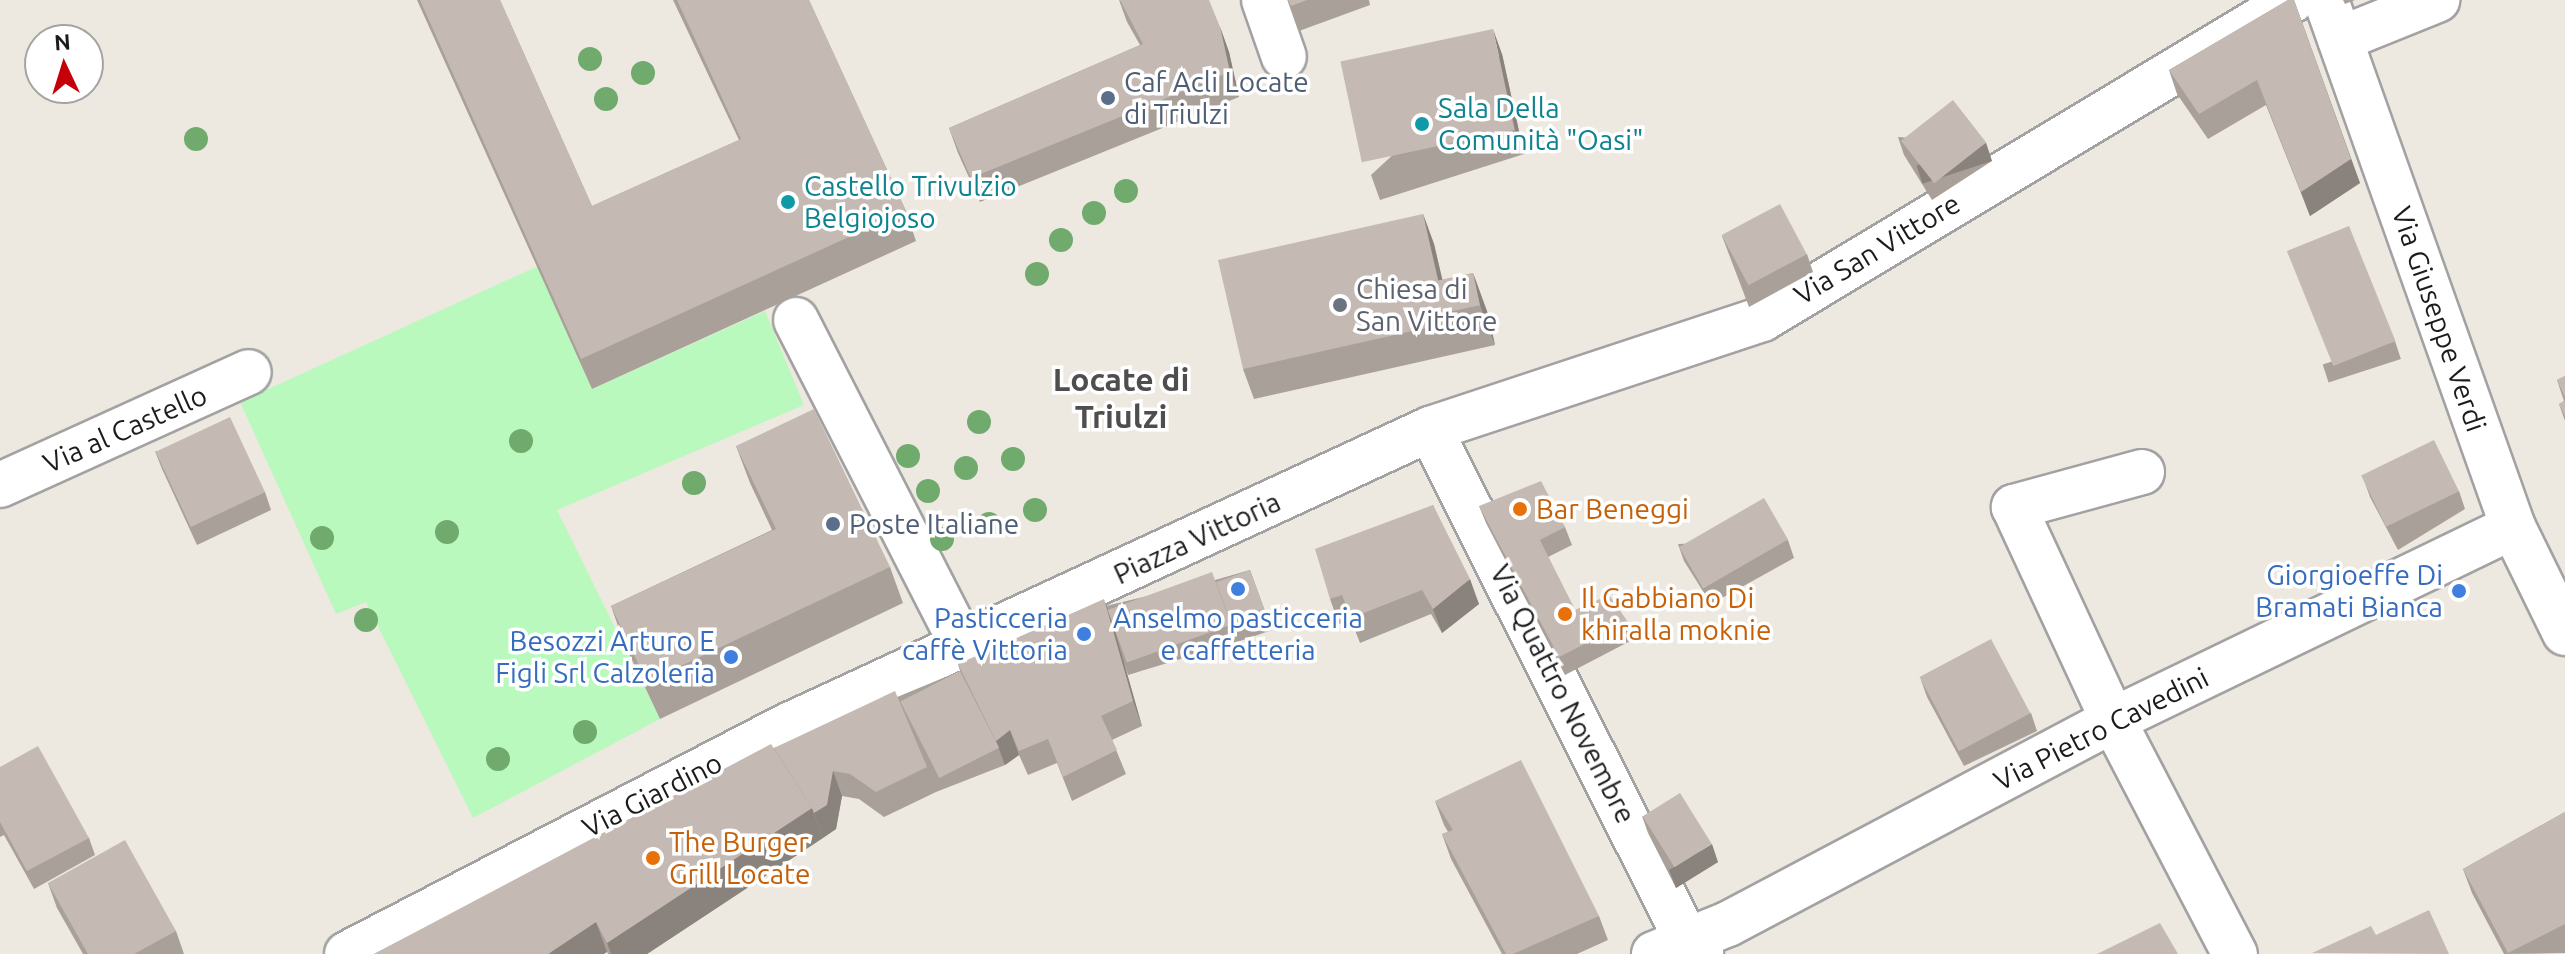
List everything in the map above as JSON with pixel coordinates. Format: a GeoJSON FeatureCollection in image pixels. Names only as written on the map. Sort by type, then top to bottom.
{"type":"FeatureCollection","features":[{"type":"Feature","properties":{"kind":"street"},"geometry":{"type":"LineString","coordinates":[[1264,0],[1284,57]]}},
{"type":"Feature","properties":{"kind":"street","name":"Via San Vittore"},"geometry":{"type":"LineString","coordinates":[[1430,429],[1762,319],[2293,0]]}},
{"type":"Feature","properties":{"kind":"street"},"geometry":{"type":"LineString","coordinates":[[2333,20],[2437,0]]}},
{"type":"Feature","properties":{"kind":"street","name":"Via Giuseppe Verdi"},"geometry":{"type":"LineString","coordinates":[[2333,20],[2513,527],[2565,633]]}},
{"type":"Feature","properties":{"kind":"street"},"geometry":{"type":"LineString","coordinates":[[796,320],[963,646]]}},
{"type":"Feature","properties":{"kind":"street","name":"Via al Castello"},"geometry":{"type":"LineString","coordinates":[[0,485],[249,372]]}},
{"type":"Feature","properties":{"kind":"street","name":"Piazza Vittoria"},"geometry":{"type":"LineString","coordinates":[[963,646],[1430,429]]}},
{"type":"Feature","properties":{"kind":"street","name":"Via Quattro Novembre"},"geometry":{"type":"LineString","coordinates":[[1430,429],[1682,931],[1683,949]]}},
{"type":"Feature","properties":{"kind":"street"},"geometry":{"type":"LineString","coordinates":[[2142,472],[2014,507],[2113,720],[2235,954]]}},
{"type":"Feature","properties":{"kind":"street","name":"Via Pietro Cavedini"},"geometry":{"type":"LineString","coordinates":[[1683,949],[2113,720],[2513,527]]}},
{"type":"Feature","properties":{"kind":"street","name":"Via Giardino"},"geometry":{"type":"LineString","coordinates":[[347,954],[787,726],[963,646]]}},
{"type":"Feature","properties":{"kind":"green space"},"geometry":{"type":"Polygon","coordinates":[[[538,266],[592,389],[765,311],[804,405],[557,510],[660,719],[473,818],[366,602],[336,614],[240,402],[538,266]]]}},
{"type":"Feature","properties":{"kind":"building","name":"Castello Trivulzio Belgiojoso"},"geometry":{"type":"Polygon","coordinates":[[[420,0],[500,0],[592,206],[741,139],[677,0],[809,0],[906,211],[581,359],[420,0]]]}},
{"type":"Feature","properties":{"kind":"building"},"geometry":{"type":"Polygon","coordinates":[[[1120,0],[1209,0],[1220,27],[1230,72],[971,178],[949,128],[1143,44],[1120,0]]]}},
{"type":"Feature","properties":{"kind":"building"},"geometry":{"type":"Polygon","coordinates":[[[1288,0],[1307,0],[1291,6],[1288,0]]]}},
{"type":"Feature","properties":{"kind":"building"},"geometry":{"type":"Polygon","coordinates":[[[2288,0],[2294,0],[2351,159],[2301,192],[2257,80],[2199,114],[2169,70],[2288,0]]]}},
{"type":"Feature","properties":{"kind":"building"},"geometry":{"type":"Polygon","coordinates":[[[1493,29],[1514,130],[1362,162],[1340,61],[1493,29]]]}},
{"type":"Feature","properties":{"kind":"building"},"geometry":{"type":"Polygon","coordinates":[[[1953,100],[1986,143],[1934,183],[1901,141],[1953,100]]]}},
{"type":"Feature","properties":{"kind":"building"},"geometry":{"type":"Polygon","coordinates":[[[1780,204],[1807,254],[1748,285],[1722,235],[1780,204]]]}},
{"type":"Feature","properties":{"kind":"building","name":"Chiesa di San Vittore"},"geometry":{"type":"Polygon","coordinates":[[[1423,214],[1448,323],[1243,369],[1218,260],[1423,214]]]}},
{"type":"Feature","properties":{"kind":"building"},"geometry":{"type":"Polygon","coordinates":[[[2349,226],[2395,341],[2333,366],[2287,251],[2349,226]]]}},
{"type":"Feature","properties":{"kind":"building"},"geometry":{"type":"Polygon","coordinates":[[[1473,273],[1480,305],[1444,313],[1437,281],[1473,273]]]}},
{"type":"Feature","properties":{"kind":"building"},"geometry":{"type":"Polygon","coordinates":[[[2565,376],[2565,397],[2557,380],[2565,376]]]}},
{"type":"Feature","properties":{"kind":"building"},"geometry":{"type":"Polygon","coordinates":[[[2565,401],[2565,416],[2559,404],[2565,401]]]}},
{"type":"Feature","properties":{"kind":"building"},"geometry":{"type":"Polygon","coordinates":[[[814,409],[890,567],[647,682],[611,606],[776,529],[736,446],[814,409]]]}},
{"type":"Feature","properties":{"kind":"building"},"geometry":{"type":"Polygon","coordinates":[[[230,417],[265,492],[191,527],[156,452],[230,417]]]}},
{"type":"Feature","properties":{"kind":"building"},"geometry":{"type":"Polygon","coordinates":[[[2434,440],[2459,491],[2386,527],[2361,476],[2434,440]]]}},
{"type":"Feature","properties":{"kind":"building"},"geometry":{"type":"Polygon","coordinates":[[[1541,481],[1565,527],[1540,540],[1575,610],[1609,595],[1628,622],[1559,657],[1479,506],[1541,481]]]}},
{"type":"Feature","properties":{"kind":"building"},"geometry":{"type":"Polygon","coordinates":[[[1764,498],[1788,540],[1703,589],[1679,547],[1764,498]]]}},
{"type":"Feature","properties":{"kind":"building"},"geometry":{"type":"Polygon","coordinates":[[[1433,505],[1470,579],[1433,609],[1422,590],[1351,618],[1342,595],[1330,599],[1315,549],[1433,505]]]}},
{"type":"Feature","properties":{"kind":"building"},"geometry":{"type":"Polygon","coordinates":[[[1250,570],[1268,621],[1235,633],[1216,582],[1250,570]]]}},
{"type":"Feature","properties":{"kind":"building"},"geometry":{"type":"Polygon","coordinates":[[[1212,572],[1231,625],[1127,663],[1108,610],[1212,572]]]}},
{"type":"Feature","properties":{"kind":"building"},"geometry":{"type":"Polygon","coordinates":[[[1104,599],[1133,701],[1101,716],[1117,750],[1063,777],[1048,739],[1019,751],[1010,730],[996,741],[958,664],[1104,599]]]}},
{"type":"Feature","properties":{"kind":"building"},"geometry":{"type":"Polygon","coordinates":[[[1991,639],[2030,713],[1959,751],[1919,677],[1991,639]]]}},
{"type":"Feature","properties":{"kind":"building"},"geometry":{"type":"Polygon","coordinates":[[[960,671],[999,748],[939,778],[900,701],[960,671]]]}},
{"type":"Feature","properties":{"kind":"building"},"geometry":{"type":"Polygon","coordinates":[[[895,691],[927,767],[876,792],[850,774],[833,771],[827,805],[814,813],[774,748],[895,691]]]}},
{"type":"Feature","properties":{"kind":"building"},"geometry":{"type":"Polygon","coordinates":[[[771,744],[812,808],[607,943],[596,922],[548,954],[374,954],[771,744]]]}},
{"type":"Feature","properties":{"kind":"building"},"geometry":{"type":"Polygon","coordinates":[[[38,746],[89,838],[27,871],[0,822],[0,767],[38,746]]]}},
{"type":"Feature","properties":{"kind":"building"},"geometry":{"type":"Polygon","coordinates":[[[1521,760],[1599,916],[1513,954],[1506,954],[1442,834],[1453,830],[1435,801],[1521,760]]]}},
{"type":"Feature","properties":{"kind":"building"},"geometry":{"type":"Polygon","coordinates":[[[1680,793],[1712,844],[1674,867],[1643,816],[1680,793]]]}},
{"type":"Feature","properties":{"kind":"building"},"geometry":{"type":"Polygon","coordinates":[[[2565,812],[2565,924],[2508,953],[2463,869],[2565,812]]]}},
{"type":"Feature","properties":{"kind":"building"},"geometry":{"type":"Polygon","coordinates":[[[125,840],[176,931],[134,954],[88,954],[48,883],[125,840]]]}},
{"type":"Feature","properties":{"kind":"building"},"geometry":{"type":"Polygon","coordinates":[[[2429,910],[2449,954],[2312,953],[2371,926],[2376,935],[2429,910]]]}},
{"type":"Feature","properties":{"kind":"building"},"geometry":{"type":"Polygon","coordinates":[[[2160,923],[2178,954],[2097,954],[2160,923]]]}},
{"type":"Feature","properties":{"kind":"place","name":"Caf Acli Locate di Triulzi"},"geometry":{"type":"Point","coordinates":[1108,98]}},
{"type":"Feature","properties":{"kind":"place","name":"Sala Della Comunità \"Oasi\""},"geometry":{"type":"Point","coordinates":[1422,124]}},
{"type":"Feature","properties":{"kind":"place","name":"Castello Trivulzio Belgiojoso"},"geometry":{"type":"Point","coordinates":[788,202]}},
{"type":"Feature","properties":{"kind":"place","name":"Chiesa di San Vittore"},"geometry":{"type":"Point","coordinates":[1340,305]}},
{"type":"Feature","properties":{"kind":"place","name":"Bar Beneggi"},"geometry":{"type":"Point","coordinates":[1520,509]}},
{"type":"Feature","properties":{"kind":"place","name":"Poste Italiane"},"geometry":{"type":"Point","coordinates":[833,524]}},
{"type":"Feature","properties":{"kind":"place","name":"Anselmo pasticceria e caffetteria"},"geometry":{"type":"Point","coordinates":[1238,589]}},
{"type":"Feature","properties":{"kind":"place","name":"Giorgioeffe Di Bramati Bianca"},"geometry":{"type":"Point","coordinates":[2459,591]}},
{"type":"Feature","properties":{"kind":"place","name":"Il Gabbiano Di khiralla moknie"},"geometry":{"type":"Point","coordinates":[1565,614]}},
{"type":"Feature","properties":{"kind":"place","name":"Pasticceria caffè Vittoria"},"geometry":{"type":"Point","coordinates":[1084,634]}},
{"type":"Feature","properties":{"kind":"place","name":"Besozzi Arturo E Figli Srl Calzoleria"},"geometry":{"type":"Point","coordinates":[731,657]}},
{"type":"Feature","properties":{"kind":"place","name":"The Burger Grill Locate"},"geometry":{"type":"Point","coordinates":[653,858]}},
{"type":"Feature","properties":{"kind":"district","name":"Locate di Triulzi"},"geometry":{"type":"Point","coordinates":[1121,398]}}]}
